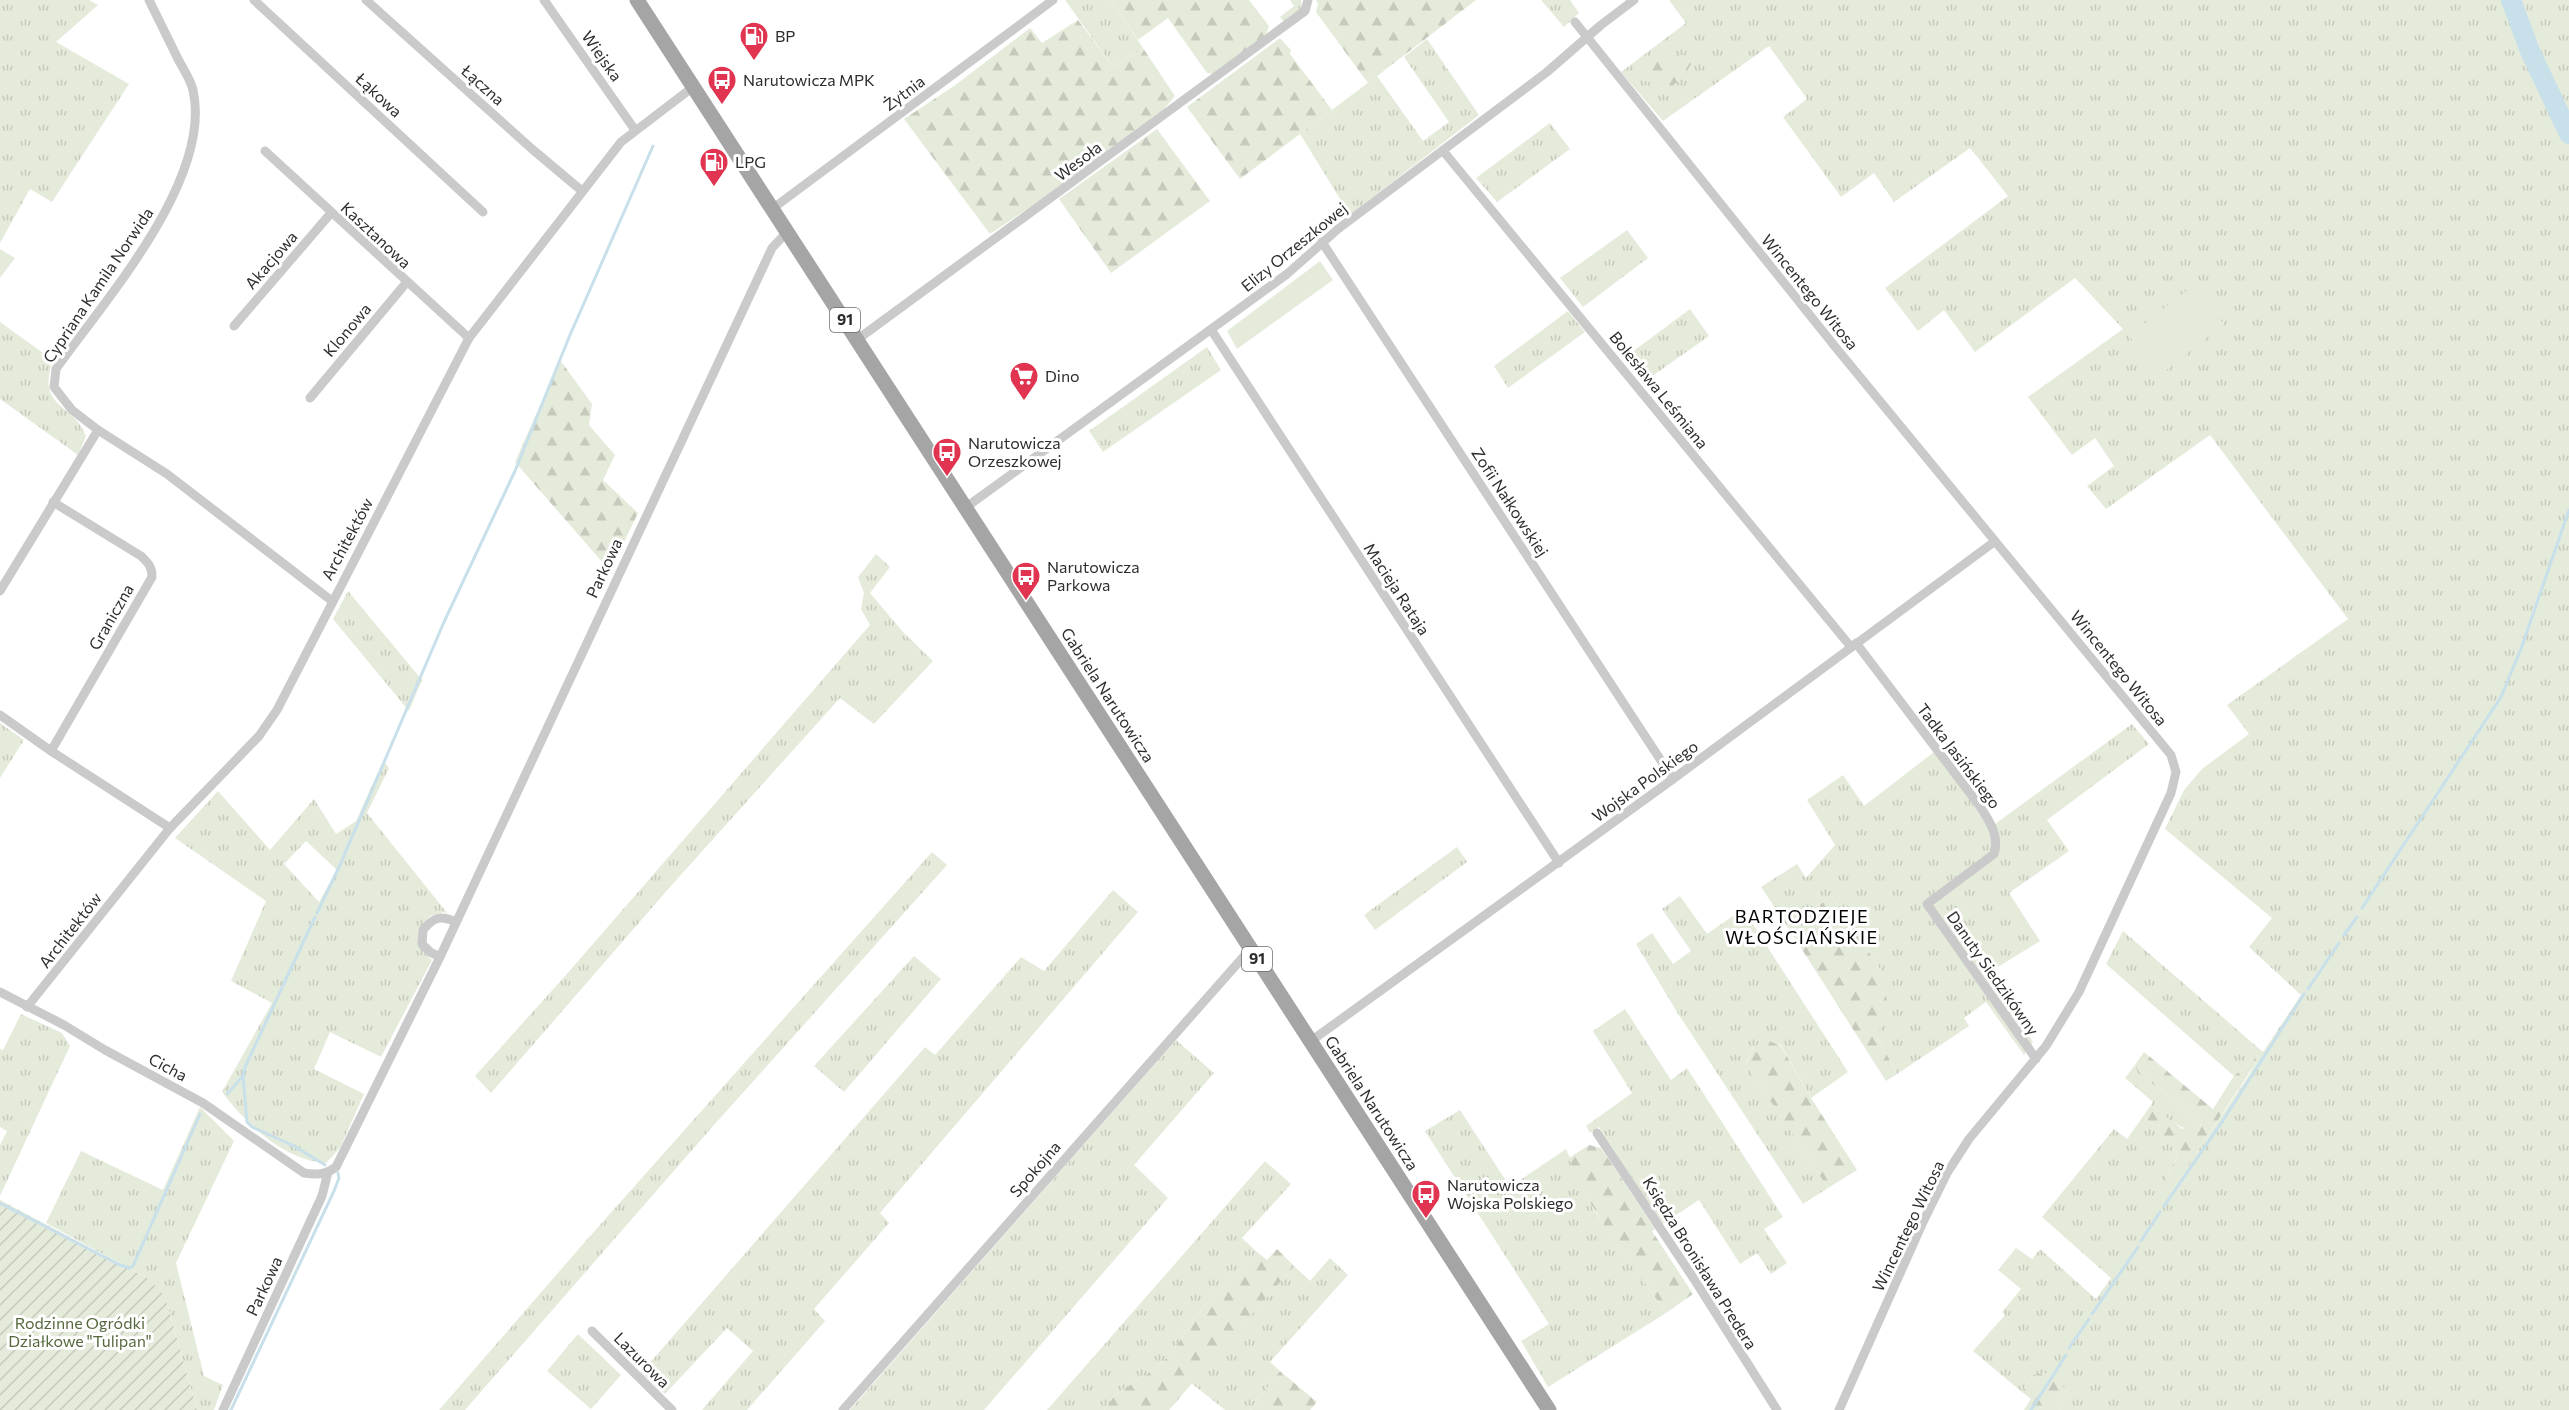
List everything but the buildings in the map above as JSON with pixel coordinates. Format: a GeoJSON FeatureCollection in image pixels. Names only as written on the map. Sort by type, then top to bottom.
{"type":"FeatureCollection","features":[{"type":"Feature","properties":{"kind":"main road","name":"Gabriela Narutowicza"},"geometry":{"type":"LineString","coordinates":[[637,0],[1549,1410]]}},
{"type":"Feature","properties":{"kind":"street","name":"Cypriana Kamila Norwida"},"geometry":{"type":"LineString","coordinates":[[99,430],[72,410],[54,387],[56,369],[144,246],[173,198],[187,168],[195,119],[193,89],[149,0]]}},
{"type":"Feature","properties":{"kind":"street","name":"Łąkowa"},"geometry":{"type":"LineString","coordinates":[[254,0],[483,212]]}},
{"type":"Feature","properties":{"kind":"street","name":"Łączna"},"geometry":{"type":"LineString","coordinates":[[366,0],[531,149],[582,191]]}},
{"type":"Feature","properties":{"kind":"street","name":"Wiejska"},"geometry":{"type":"LineString","coordinates":[[544,0],[635,130]]}},
{"type":"Feature","properties":{"kind":"street","name":"Żytnia"},"geometry":{"type":"LineString","coordinates":[[772,209],[1053,0]]}},
{"type":"Feature","properties":{"kind":"street","name":"Wesoła"},"geometry":{"type":"LineString","coordinates":[[858,339],[1305,11],[1308,0]]}},
{"type":"Feature","properties":{"kind":"street","name":"Elizy Orzeszkowej"},"geometry":{"type":"LineString","coordinates":[[966,508],[1212,331],[1287,274],[1322,242],[1444,152],[1547,72],[1634,0]]}},
{"type":"Feature","properties":{"kind":"street","name":"Wincentego Witosa"},"geometry":{"type":"LineString","coordinates":[[1575,22],[1994,542],[2171,755],[2176,772],[2171,793],[2079,992],[2046,1046],[1970,1139],[1947,1173],[1839,1410]]}},
{"type":"Feature","properties":{"kind":"street","name":"Architektów"},"geometry":{"type":"LineString","coordinates":[[27,1007],[170,828],[259,736],[276,710],[469,338],[621,142],[693,87]]}},
{"type":"Feature","properties":{"kind":"street","name":"Kasztanowa"},"geometry":{"type":"LineString","coordinates":[[265,151],[469,338]]}},
{"type":"Feature","properties":{"kind":"street","name":"Bolesława Leśmiana"},"geometry":{"type":"LineString","coordinates":[[1444,152],[1853,645]]}},
{"type":"Feature","properties":{"kind":"street","name":"Akacjowa"},"geometry":{"type":"LineString","coordinates":[[234,326],[331,213]]}},
{"type":"Feature","properties":{"kind":"street","name":"Parkowa"},"geometry":{"type":"LineString","coordinates":[[223,1410],[322,1196],[328,1172],[336,1167],[347,1146],[440,957],[772,248],[787,232]]}},
{"type":"Feature","properties":{"kind":"street","name":"Zofii Nałkowskiej"},"geometry":{"type":"LineString","coordinates":[[1322,242],[1674,779]]}},
{"type":"Feature","properties":{"kind":"street","name":"Klonowa"},"geometry":{"type":"LineString","coordinates":[[310,398],[406,282]]}},
{"type":"Feature","properties":{"kind":"street","name":"Macieja Rataja"},"geometry":{"type":"LineString","coordinates":[[1212,331],[1558,863]]}},
{"type":"Feature","properties":{"kind":"street"},"geometry":{"type":"LineString","coordinates":[[0,591],[99,430],[167,474],[332,601]]}},
{"type":"Feature","properties":{"kind":"street","name":"Graniczna"},"geometry":{"type":"LineString","coordinates":[[51,751],[152,577],[150,564],[141,556],[53,502]]}},
{"type":"Feature","properties":{"kind":"street","name":"Wojska Polskiego"},"geometry":{"type":"LineString","coordinates":[[1311,1041],[1674,779],[1994,542]]}},
{"type":"Feature","properties":{"kind":"street","name":"Tadka Jasińskiego"},"geometry":{"type":"LineString","coordinates":[[1853,645],[1979,805],[1994,831],[1996,842],[1994,854],[1927,904]]}},
{"type":"Feature","properties":{"kind":"street"},"geometry":{"type":"LineString","coordinates":[[0,715],[170,828]]}},
{"type":"Feature","properties":{"kind":"street","name":"Danuty Siedzikówny"},"geometry":{"type":"LineString","coordinates":[[1927,904],[2036,1059]]}},
{"type":"Feature","properties":{"kind":"street"},"geometry":{"type":"LineString","coordinates":[[440,957],[430,952],[422,944],[423,930],[434,918],[444,917],[456,922]]}},
{"type":"Feature","properties":{"kind":"street","name":"Spokojna"},"geometry":{"type":"LineString","coordinates":[[843,1410],[1245,955],[1252,950]]}},
{"type":"Feature","properties":{"kind":"street","name":"Cicha"},"geometry":{"type":"LineString","coordinates":[[0,992],[64,1024],[105,1050],[203,1103],[304,1173],[317,1175],[328,1172]]}},
{"type":"Feature","properties":{"kind":"street","name":"Księdza Bronisława Predera"},"geometry":{"type":"LineString","coordinates":[[1597,1134],[1696,1282],[1777,1410]]}},
{"type":"Feature","properties":{"kind":"street","name":"Lazurowa"},"geometry":{"type":"LineString","coordinates":[[592,1331],[672,1410]]}},
{"type":"Feature","properties":{"kind":"green space"},"geometry":{"type":"Polygon","coordinates":[[[0,0],[89,0],[98,5],[56,42],[129,84],[52,202],[30,189],[0,243],[0,0]]]}},
{"type":"Feature","properties":{"kind":"green space"},"geometry":{"type":"Polygon","coordinates":[[[1065,0],[1111,0],[1143,48],[1113,67],[1065,0]]]}},
{"type":"Feature","properties":{"kind":"green space"},"geometry":{"type":"Polygon","coordinates":[[[1111,0],[1249,0],[1269,26],[1266,35],[1214,74],[1207,73],[1168,18],[1138,40],[1111,0]]]}},
{"type":"Feature","properties":{"kind":"green space"},"geometry":{"type":"Polygon","coordinates":[[[1290,0],[1301,0],[1302,8],[1284,22],[1280,17],[1294,6],[1290,0]]]}},
{"type":"Feature","properties":{"kind":"green space"},"geometry":{"type":"Polygon","coordinates":[[[1316,0],[1476,0],[1368,83],[1316,12],[1318,4],[1316,0]]]}},
{"type":"Feature","properties":{"kind":"green space"},"geometry":{"type":"Polygon","coordinates":[[[1541,0],[1570,0],[1579,13],[1564,27],[1541,0]]]}},
{"type":"Feature","properties":{"kind":"green space"},"geometry":{"type":"Polygon","coordinates":[[[1669,0],[2569,0],[2569,1410],[2059,1410],[2066,1390],[2033,1375],[2022,1392],[1973,1351],[2005,1315],[2002,1312],[2021,1289],[1998,1270],[2016,1248],[2032,1259],[2040,1249],[2096,1299],[2111,1278],[2042,1217],[2114,1129],[2127,1139],[2144,1115],[2178,1155],[2167,1175],[2173,1187],[2261,1054],[2234,1076],[2106,964],[2123,931],[2263,1052],[2301,995],[2249,947],[2272,918],[2165,829],[2184,790],[2202,769],[2249,734],[2227,705],[2348,619],[2210,435],[2106,509],[2087,486],[2114,466],[2095,438],[2072,455],[2028,397],[2123,329],[2075,278],[1975,352],[1944,310],[1918,331],[1885,288],[2008,196],[1970,148],[1894,202],[1874,173],[1841,197],[1783,117],[1807,99],[1769,46],[1663,121],[1621,72],[1686,23],[1669,0]]]}},
{"type":"Feature","properties":{"kind":"green space"},"geometry":{"type":"Polygon","coordinates":[[[1078,20],[1113,67],[1143,48],[1175,96],[1164,109],[1066,183],[990,234],[904,119],[954,86],[1030,28],[1042,43],[1078,20]]]}},
{"type":"Feature","properties":{"kind":"green space"},"geometry":{"type":"Polygon","coordinates":[[[1280,38],[1291,50],[1290,54],[1332,110],[1240,179],[1187,107],[1280,38]]]}},
{"type":"Feature","properties":{"kind":"green space"},"geometry":{"type":"Polygon","coordinates":[[[1427,39],[1479,115],[1350,215],[1300,134],[1377,76],[1423,141],[1449,122],[1404,57],[1427,39]]]}},
{"type":"Feature","properties":{"kind":"green space"},"geometry":{"type":"Polygon","coordinates":[[[1677,55],[1686,56],[1691,64],[1683,78],[1672,86],[1644,81],[1642,70],[1654,62],[1677,55]]]}},
{"type":"Feature","properties":{"kind":"green space"},"geometry":{"type":"Polygon","coordinates":[[[1550,123],[1570,149],[1497,202],[1476,178],[1550,123]]]}},
{"type":"Feature","properties":{"kind":"green space"},"geometry":{"type":"Polygon","coordinates":[[[1157,129],[1210,201],[1111,273],[1059,199],[1157,129]]]}},
{"type":"Feature","properties":{"kind":"green space"},"geometry":{"type":"Polygon","coordinates":[[[1627,230],[1648,258],[1583,307],[1560,278],[1627,230]]]}},
{"type":"Feature","properties":{"kind":"green space"},"geometry":{"type":"Polygon","coordinates":[[[0,249],[15,258],[0,278],[0,249]]]}},
{"type":"Feature","properties":{"kind":"green space"},"geometry":{"type":"Polygon","coordinates":[[[1320,261],[1333,280],[1237,349],[1227,331],[1320,261]]]}},
{"type":"Feature","properties":{"kind":"green space"},"geometry":{"type":"Polygon","coordinates":[[[2191,287],[2224,324],[2160,375],[2129,336],[2191,287]]]}},
{"type":"Feature","properties":{"kind":"green space"},"geometry":{"type":"Polygon","coordinates":[[[1690,309],[1709,336],[1644,382],[1624,358],[1690,309]]]}},
{"type":"Feature","properties":{"kind":"green space"},"geometry":{"type":"Polygon","coordinates":[[[1568,311],[1585,332],[1508,388],[1494,366],[1568,311]]]}},
{"type":"Feature","properties":{"kind":"green space"},"geometry":{"type":"Polygon","coordinates":[[[0,322],[53,360],[49,388],[58,404],[80,425],[86,436],[78,455],[0,399],[0,322]]]}},
{"type":"Feature","properties":{"kind":"green space"},"geometry":{"type":"Polygon","coordinates":[[[1207,347],[1221,370],[1103,452],[1089,431],[1207,347]]]}},
{"type":"Feature","properties":{"kind":"green space"},"geometry":{"type":"Polygon","coordinates":[[[560,360],[592,404],[589,425],[615,455],[603,480],[638,513],[610,571],[515,462],[560,360]]]}},
{"type":"Feature","properties":{"kind":"green space"},"geometry":{"type":"Polygon","coordinates":[[[876,554],[890,567],[870,593],[903,632],[933,661],[874,724],[840,698],[670,887],[491,1093],[475,1076],[566,975],[870,625],[861,609],[864,593],[858,577],[876,554]]]}},
{"type":"Feature","properties":{"kind":"green space"},"geometry":{"type":"Polygon","coordinates":[[[348,591],[422,680],[409,711],[333,619],[348,591]]]}},
{"type":"Feature","properties":{"kind":"green space"},"geometry":{"type":"Polygon","coordinates":[[[0,723],[24,740],[0,778],[0,723]]]}},
{"type":"Feature","properties":{"kind":"green space"},"geometry":{"type":"Polygon","coordinates":[[[2132,724],[2149,744],[2047,820],[2069,851],[2009,893],[2040,941],[1988,973],[2033,1042],[2024,1055],[1986,1002],[1964,1018],[1969,1026],[1897,1074],[1876,1034],[1882,972],[1832,896],[1787,926],[1761,887],[1797,864],[1806,878],[1835,845],[1807,800],[1843,775],[1864,806],[1934,752],[1991,827],[2132,724]]]}},
{"type":"Feature","properties":{"kind":"green space"},"geometry":{"type":"Polygon","coordinates":[[[383,761],[389,768],[367,813],[448,914],[444,912],[430,916],[418,931],[419,946],[432,960],[381,1057],[330,1032],[314,1069],[364,1094],[340,1148],[326,1163],[295,1155],[281,1148],[254,1128],[222,1092],[272,1003],[231,981],[266,901],[175,838],[218,791],[270,850],[314,799],[336,834],[356,821],[383,761]],[[306,841],[284,864],[319,902],[337,870],[306,841]]]}},
{"type":"Feature","properties":{"kind":"green space"},"geometry":{"type":"Polygon","coordinates":[[[1457,847],[1467,862],[1375,930],[1364,915],[1457,847]]]}},
{"type":"Feature","properties":{"kind":"green space"},"geometry":{"type":"Polygon","coordinates":[[[932,852],[947,865],[714,1125],[465,1410],[439,1410],[583,1244],[932,852]]]}},
{"type":"Feature","properties":{"kind":"green space"},"geometry":{"type":"Polygon","coordinates":[[[1113,890],[1138,912],[880,1213],[889,1223],[814,1309],[825,1321],[747,1410],[702,1410],[753,1351],[727,1328],[665,1394],[641,1373],[925,1047],[935,1055],[1021,957],[1044,971],[1113,890]]]}},
{"type":"Feature","properties":{"kind":"green space"},"geometry":{"type":"Polygon","coordinates":[[[1680,896],[1707,934],[1743,909],[1848,1072],[1811,1098],[1781,1045],[1767,1041],[1753,1048],[1746,1063],[1828,1188],[1803,1204],[1677,1012],[1636,944],[1652,933],[1673,964],[1691,951],[1662,909],[1680,896]]]}},
{"type":"Feature","properties":{"kind":"green space"},"geometry":{"type":"Polygon","coordinates":[[[1832,896],[1882,972],[1887,1001],[1886,1022],[1876,1034],[1897,1074],[1886,1081],[1787,926],[1832,896]]]}},
{"type":"Feature","properties":{"kind":"green space"},"geometry":{"type":"Polygon","coordinates":[[[914,956],[941,979],[844,1092],[814,1066],[914,956]]]}},
{"type":"Feature","properties":{"kind":"green space"},"geometry":{"type":"Polygon","coordinates":[[[1625,1009],[1671,1080],[1687,1068],[1783,1217],[1764,1229],[1787,1263],[1771,1274],[1757,1253],[1740,1264],[1699,1200],[1662,1224],[1599,1127],[1590,1133],[1586,1126],[1632,1093],[1593,1031],[1625,1009]]]}},
{"type":"Feature","properties":{"kind":"green space"},"geometry":{"type":"Polygon","coordinates":[[[21,1014],[62,1033],[70,1046],[0,1196],[0,1145],[7,1131],[0,1127],[0,1049],[3,1050],[21,1014]]]}},
{"type":"Feature","properties":{"kind":"green space"},"geometry":{"type":"Polygon","coordinates":[[[1176,1040],[1214,1073],[1134,1165],[1168,1198],[984,1410],[850,1410],[1176,1040]]]}},
{"type":"Feature","properties":{"kind":"green space"},"geometry":{"type":"Polygon","coordinates":[[[1767,1040],[1781,1046],[1857,1170],[1828,1188],[1746,1064],[1753,1048],[1767,1040]]]}},
{"type":"Feature","properties":{"kind":"green space"},"geometry":{"type":"Polygon","coordinates":[[[2144,1052],[2213,1109],[2234,1076],[2263,1052],[2173,1188],[2165,1183],[2178,1155],[2144,1115],[2151,1105],[2182,1129],[2191,1125],[2198,1130],[2202,1122],[2138,1073],[2135,1065],[2144,1052]]]}},
{"type":"Feature","properties":{"kind":"green space"},"geometry":{"type":"Polygon","coordinates":[[[2135,1065],[2138,1073],[2202,1122],[2198,1130],[2178,1125],[2151,1105],[2153,1102],[2125,1078],[2135,1065]]]}},
{"type":"Feature","properties":{"kind":"green space"},"geometry":{"type":"Polygon","coordinates":[[[200,1107],[234,1141],[176,1263],[204,1376],[223,1385],[214,1410],[197,1410],[167,1303],[147,1278],[46,1223],[81,1151],[163,1190],[200,1107]]]}},
{"type":"Feature","properties":{"kind":"green space"},"geometry":{"type":"Polygon","coordinates":[[[1460,1110],[1510,1187],[1566,1149],[1593,1209],[1666,1313],[1548,1387],[1521,1341],[1549,1324],[1425,1131],[1460,1110]]]}},
{"type":"Feature","properties":{"kind":"green space"},"geometry":{"type":"Polygon","coordinates":[[[1589,1145],[1601,1148],[1655,1229],[1652,1231],[1693,1294],[1666,1313],[1600,1219],[1578,1179],[1569,1158],[1589,1145]]]}},
{"type":"Feature","properties":{"kind":"green space"},"geometry":{"type":"Polygon","coordinates":[[[1265,1161],[1291,1184],[1242,1238],[1257,1252],[1204,1306],[1169,1356],[1146,1375],[1116,1394],[1104,1410],[1047,1410],[1265,1161]]]}},
{"type":"Feature","properties":{"kind":"green space","name":"Rodzinne Ogródki Działkowe \"Tulipan\""},"geometry":{"type":"Polygon","coordinates":[[[0,1200],[147,1278],[161,1291],[167,1303],[197,1410],[0,1410],[0,1200]]]}},
{"type":"Feature","properties":{"kind":"green space"},"geometry":{"type":"Polygon","coordinates":[[[1277,1249],[1294,1266],[1169,1410],[1104,1410],[1116,1394],[1146,1375],[1169,1356],[1204,1306],[1257,1252],[1267,1260],[1277,1249]]]}},
{"type":"Feature","properties":{"kind":"green space"},"geometry":{"type":"Polygon","coordinates":[[[1330,1258],[1348,1275],[1270,1362],[1280,1371],[1250,1410],[1225,1410],[1191,1383],[1294,1266],[1310,1281],[1330,1258]]]}},
{"type":"Feature","properties":{"kind":"green space"},"geometry":{"type":"Polygon","coordinates":[[[578,1334],[621,1375],[591,1409],[547,1371],[578,1334]]]}},
{"type":"Feature","properties":{"kind":"green space"},"geometry":{"type":"Polygon","coordinates":[[[1280,1371],[1317,1402],[1310,1410],[1250,1410],[1280,1371]]]}},
{"type":"Feature","properties":{"kind":"green space"},"geometry":{"type":"Polygon","coordinates":[[[2046,1373],[2056,1379],[2066,1390],[2059,1410],[2024,1410],[2031,1399],[2022,1392],[2033,1375],[2046,1373]]]}},
{"type":"Feature","properties":{"kind":"waterway"},"geometry":{"type":"LineString","coordinates":[[2511,0],[2530,51],[2569,134]]}},
{"type":"Feature","properties":{"kind":"waterway"},"geometry":{"type":"LineString","coordinates":[[317,913],[340,865],[444,622],[515,471],[570,335],[653,146]]}},
{"type":"Feature","properties":{"kind":"waterway"},"geometry":{"type":"LineString","coordinates":[[2362,908],[2501,697],[2521,649],[2569,510]]}},
{"type":"Feature","properties":{"kind":"waterway"},"geometry":{"type":"LineString","coordinates":[[315,917],[245,1067],[243,1076],[247,1122],[252,1127],[294,1146],[325,1165]]}},
{"type":"Feature","properties":{"kind":"waterway"},"geometry":{"type":"LineString","coordinates":[[2344,935],[2357,917]]}},
{"type":"Feature","properties":{"kind":"waterway"},"geometry":{"type":"LineString","coordinates":[[2308,989],[2339,943]]}},
{"type":"Feature","properties":{"kind":"waterway"},"geometry":{"type":"LineString","coordinates":[[2164,1206],[2222,1122],[2304,994]]}},
{"type":"Feature","properties":{"kind":"waterway"},"geometry":{"type":"LineString","coordinates":[[227,1094],[243,1076]]}},
{"type":"Feature","properties":{"kind":"waterway"},"geometry":{"type":"LineString","coordinates":[[0,1203],[130,1268],[133,1266],[200,1114]]}},
{"type":"Feature","properties":{"kind":"waterway"},"geometry":{"type":"LineString","coordinates":[[231,1410],[334,1191],[339,1178],[338,1173]]}},
{"type":"Feature","properties":{"kind":"waterway"},"geometry":{"type":"LineString","coordinates":[[2141,1241],[2160,1212]]}},
{"type":"Feature","properties":{"kind":"waterway"},"geometry":{"type":"LineString","coordinates":[[2092,1314],[2138,1247]]}},
{"type":"Feature","properties":{"kind":"waterway"},"geometry":{"type":"LineString","coordinates":[[2069,1348],[2089,1319]]}},
{"type":"Feature","properties":{"kind":"waterway"},"geometry":{"type":"LineString","coordinates":[[2031,1410],[2066,1355]]}},
{"type":"Feature","properties":{"kind":"place","name":"BP"},"geometry":{"type":"Point","coordinates":[754,62]}},
{"type":"Feature","properties":{"kind":"place","name":"Narutowicza MPK"},"geometry":{"type":"Point","coordinates":[722,106]}},
{"type":"Feature","properties":{"kind":"place","name":"LPG"},"geometry":{"type":"Point","coordinates":[714,188]}},
{"type":"Feature","properties":{"kind":"place","name":"Dino"},"geometry":{"type":"Point","coordinates":[1024,402]}},
{"type":"Feature","properties":{"kind":"place","name":"Narutowicza Orzeszkowej"},"geometry":{"type":"Point","coordinates":[947,478]}},
{"type":"Feature","properties":{"kind":"place","name":"Narutowicza Parkowa"},"geometry":{"type":"Point","coordinates":[1026,602]}},
{"type":"Feature","properties":{"kind":"place","name":"Narutowicza Wojska Polskiego"},"geometry":{"type":"Point","coordinates":[1426,1220]}},
{"type":"Feature","properties":{"kind":"district","name":"BARTODZIEJE WŁOŚCIAŃSKIE"},"geometry":{"type":"Point","coordinates":[1802,927]}}]}
